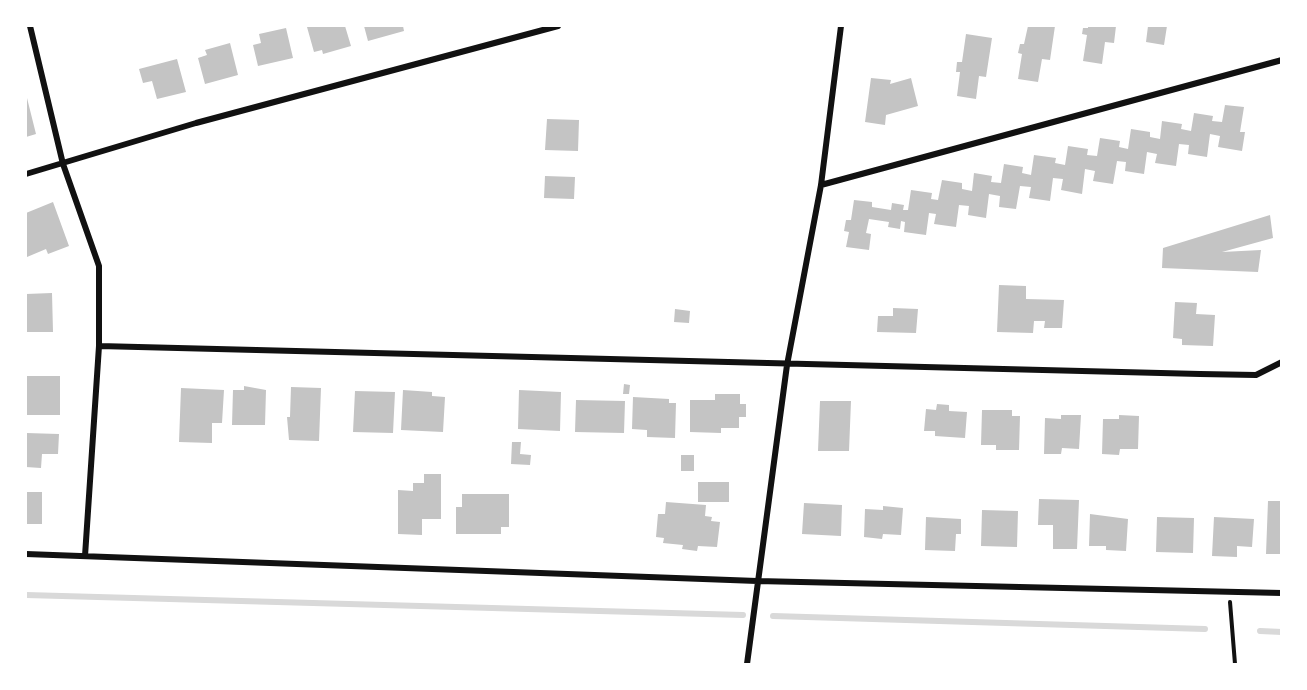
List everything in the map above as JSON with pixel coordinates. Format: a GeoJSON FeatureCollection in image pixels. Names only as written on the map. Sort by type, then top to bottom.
{"type":"FeatureCollection","features":[{"type":"Feature","properties":{"kind":"street"},"geometry":{"type":"LineString","coordinates":[[30,26],[63,164],[99,266],[99,346],[85,555]]}},
{"type":"Feature","properties":{"kind":"street"},"geometry":{"type":"LineString","coordinates":[[26,174],[196,123],[558,26]]}},
{"type":"Feature","properties":{"kind":"street"},"geometry":{"type":"LineString","coordinates":[[747,664],[787,364],[821,185],[841,26]]}},
{"type":"Feature","properties":{"kind":"street"},"geometry":{"type":"LineString","coordinates":[[821,185],[1281,60]]}},
{"type":"Feature","properties":{"kind":"street"},"geometry":{"type":"LineString","coordinates":[[99,346],[1256,375],[1281,362]]}},
{"type":"Feature","properties":{"kind":"street"},"geometry":{"type":"LineString","coordinates":[[26,554],[757,581],[1230,594],[1281,593]]}},
{"type":"Feature","properties":{"kind":"path"},"geometry":{"type":"LineString","coordinates":[[1230,594],[1234,664]]}},
{"type":"Feature","properties":{"kind":"building"},"geometry":{"type":"Polygon","coordinates":[[[345,26],[351,46],[323,54],[322,50],[314,52],[307,27],[345,26]]]}},
{"type":"Feature","properties":{"kind":"building"},"geometry":{"type":"Polygon","coordinates":[[[364,26],[403,26],[404,31],[368,41],[364,26]]]}},
{"type":"Feature","properties":{"kind":"building"},"geometry":{"type":"Polygon","coordinates":[[[1028,26],[1055,26],[1050,60],[1042,59],[1038,82],[1018,79],[1022,54],[1018,53],[1020,44],[1024,44],[1028,26]]]}},
{"type":"Feature","properties":{"kind":"building"},"geometry":{"type":"Polygon","coordinates":[[[1088,26],[1116,26],[1114,43],[1105,42],[1102,64],[1083,61],[1087,35],[1082,34],[1083,28],[1088,28],[1088,26]]]}},
{"type":"Feature","properties":{"kind":"building"},"geometry":{"type":"Polygon","coordinates":[[[1148,26],[1167,26],[1164,45],[1146,42],[1148,26]]]}},
{"type":"Feature","properties":{"kind":"building"},"geometry":{"type":"Polygon","coordinates":[[[286,28],[293,58],[258,66],[253,45],[261,43],[259,34],[286,28]]]}},
{"type":"Feature","properties":{"kind":"building"},"geometry":{"type":"Polygon","coordinates":[[[966,34],[992,38],[986,77],[979,76],[976,99],[957,96],[960,72],[956,72],[957,62],[962,62],[966,34]]]}},
{"type":"Feature","properties":{"kind":"building"},"geometry":{"type":"Polygon","coordinates":[[[230,43],[238,75],[205,84],[198,58],[207,55],[205,50],[230,43]]]}},
{"type":"Feature","properties":{"kind":"building"},"geometry":{"type":"Polygon","coordinates":[[[177,59],[186,92],[157,99],[152,81],[143,83],[139,69],[177,59]]]}},
{"type":"Feature","properties":{"kind":"building"},"geometry":{"type":"Polygon","coordinates":[[[871,78],[891,80],[890,84],[911,78],[918,106],[886,115],[885,125],[865,122],[871,78]]]}},
{"type":"Feature","properties":{"kind":"building"},"geometry":{"type":"Polygon","coordinates":[[[26,94],[36,134],[26,137],[26,94]]]}},
{"type":"Feature","properties":{"kind":"building"},"geometry":{"type":"Polygon","coordinates":[[[1225,105],[1244,107],[1240,132],[1245,132],[1242,151],[1218,147],[1220,136],[1210,134],[1207,157],[1188,154],[1189,145],[1179,144],[1176,166],[1155,163],[1157,154],[1147,152],[1144,174],[1125,171],[1126,162],[1117,161],[1113,184],[1093,181],[1095,171],[1085,169],[1082,194],[1061,190],[1063,179],[1053,178],[1050,201],[1029,198],[1031,187],[1020,186],[1016,209],[999,207],[1000,196],[989,194],[986,218],[968,215],[969,206],[959,205],[956,227],[934,224],[936,214],[929,213],[926,235],[904,232],[905,222],[901,221],[900,229],[888,227],[889,222],[869,219],[866,233],[871,234],[869,250],[846,247],[849,232],[844,231],[846,220],[851,220],[854,200],[872,202],[872,207],[891,210],[892,203],[904,205],[903,210],[908,210],[911,190],[932,193],[931,199],[938,200],[942,180],[962,183],[962,189],[972,191],[974,173],[992,176],[991,182],[1001,183],[1004,164],[1023,167],[1022,173],[1031,175],[1034,155],[1056,158],[1055,163],[1065,165],[1068,146],[1088,149],[1087,155],[1097,156],[1100,138],[1120,141],[1119,147],[1128,149],[1131,129],[1150,132],[1150,137],[1160,139],[1162,121],[1182,124],[1181,129],[1191,131],[1194,113],[1213,116],[1212,121],[1222,122],[1225,105]]]}},
{"type":"Feature","properties":{"kind":"building"},"geometry":{"type":"Polygon","coordinates":[[[547,119],[579,120],[578,151],[545,150],[547,119]]]}},
{"type":"Feature","properties":{"kind":"building"},"geometry":{"type":"Polygon","coordinates":[[[545,176],[575,177],[574,199],[544,198],[545,176]]]}},
{"type":"Feature","properties":{"kind":"building"},"geometry":{"type":"Polygon","coordinates":[[[53,202],[69,246],[48,254],[46,249],[27,257],[26,213],[53,202]]]}},
{"type":"Feature","properties":{"kind":"building"},"geometry":{"type":"Polygon","coordinates":[[[1270,215],[1273,238],[1222,252],[1261,250],[1258,272],[1162,268],[1163,248],[1270,215]]]}},
{"type":"Feature","properties":{"kind":"building"},"geometry":{"type":"Polygon","coordinates":[[[999,285],[1026,286],[1026,299],[1064,300],[1062,328],[1044,328],[1045,321],[1034,321],[1033,333],[997,332],[999,285]]]}},
{"type":"Feature","properties":{"kind":"building"},"geometry":{"type":"Polygon","coordinates":[[[52,293],[53,332],[26,332],[26,294],[52,293]]]}},
{"type":"Feature","properties":{"kind":"building"},"geometry":{"type":"Polygon","coordinates":[[[1175,302],[1197,303],[1196,314],[1215,315],[1213,346],[1182,345],[1182,339],[1173,338],[1175,302]]]}},
{"type":"Feature","properties":{"kind":"building"},"geometry":{"type":"Polygon","coordinates":[[[893,308],[918,309],[916,333],[877,332],[878,316],[893,316],[893,308]]]}},
{"type":"Feature","properties":{"kind":"building"},"geometry":{"type":"Polygon","coordinates":[[[675,309],[690,311],[689,323],[674,322],[675,309]]]}},
{"type":"Feature","properties":{"kind":"building"},"geometry":{"type":"Polygon","coordinates":[[[26,376],[60,376],[60,415],[26,415],[26,376]]]}},
{"type":"Feature","properties":{"kind":"building"},"geometry":{"type":"Polygon","coordinates":[[[624,384],[630,385],[629,394],[623,394],[624,384]]]}},
{"type":"Feature","properties":{"kind":"building"},"geometry":{"type":"Polygon","coordinates":[[[244,386],[266,390],[265,425],[232,425],[233,390],[244,390],[244,386]]]}},
{"type":"Feature","properties":{"kind":"building"},"geometry":{"type":"Polygon","coordinates":[[[291,387],[321,388],[319,441],[289,440],[287,417],[290,417],[291,387]]]}},
{"type":"Feature","properties":{"kind":"building"},"geometry":{"type":"Polygon","coordinates":[[[181,388],[224,390],[222,423],[212,423],[212,443],[179,442],[181,388]]]}},
{"type":"Feature","properties":{"kind":"building"},"geometry":{"type":"Polygon","coordinates":[[[403,390],[432,392],[432,396],[445,397],[443,432],[401,430],[403,390]]]}},
{"type":"Feature","properties":{"kind":"building"},"geometry":{"type":"Polygon","coordinates":[[[519,390],[561,392],[560,431],[518,429],[519,390]]]}},
{"type":"Feature","properties":{"kind":"building"},"geometry":{"type":"Polygon","coordinates":[[[355,391],[395,392],[393,433],[353,432],[355,391]]]}},
{"type":"Feature","properties":{"kind":"building"},"geometry":{"type":"Polygon","coordinates":[[[715,394],[740,394],[740,404],[746,404],[746,417],[739,417],[739,428],[721,428],[721,433],[690,432],[690,400],[715,400],[715,394]]]}},
{"type":"Feature","properties":{"kind":"building"},"geometry":{"type":"Polygon","coordinates":[[[633,397],[669,399],[669,403],[676,403],[675,438],[647,437],[647,430],[632,429],[633,397]]]}},
{"type":"Feature","properties":{"kind":"building"},"geometry":{"type":"Polygon","coordinates":[[[576,400],[625,401],[624,433],[575,432],[576,400]]]}},
{"type":"Feature","properties":{"kind":"building"},"geometry":{"type":"Polygon","coordinates":[[[820,401],[851,401],[849,451],[818,451],[820,401]]]}},
{"type":"Feature","properties":{"kind":"building"},"geometry":{"type":"Polygon","coordinates":[[[937,404],[949,405],[949,411],[967,412],[965,438],[935,436],[935,431],[924,431],[926,409],[936,410],[937,404]]]}},
{"type":"Feature","properties":{"kind":"building"},"geometry":{"type":"Polygon","coordinates":[[[982,410],[1012,410],[1012,416],[1020,416],[1019,450],[996,450],[996,445],[981,445],[982,410]]]}},
{"type":"Feature","properties":{"kind":"building"},"geometry":{"type":"Polygon","coordinates":[[[1061,415],[1081,415],[1079,449],[1062,448],[1061,454],[1044,454],[1045,418],[1061,419],[1061,415]]]}},
{"type":"Feature","properties":{"kind":"building"},"geometry":{"type":"Polygon","coordinates":[[[1119,415],[1139,416],[1138,449],[1120,449],[1119,455],[1102,454],[1103,419],[1119,419],[1119,415]]]}},
{"type":"Feature","properties":{"kind":"building"},"geometry":{"type":"Polygon","coordinates":[[[26,433],[59,434],[58,454],[42,454],[41,468],[26,467],[26,433]]]}},
{"type":"Feature","properties":{"kind":"building"},"geometry":{"type":"Polygon","coordinates":[[[512,442],[521,442],[520,454],[531,455],[530,465],[511,464],[512,442]]]}},
{"type":"Feature","properties":{"kind":"building"},"geometry":{"type":"Polygon","coordinates":[[[681,455],[694,455],[694,471],[681,471],[681,455]]]}},
{"type":"Feature","properties":{"kind":"building"},"geometry":{"type":"Polygon","coordinates":[[[424,474],[441,474],[441,519],[422,519],[422,535],[398,534],[398,490],[413,491],[413,483],[424,483],[424,474]]]}},
{"type":"Feature","properties":{"kind":"building"},"geometry":{"type":"Polygon","coordinates":[[[698,482],[729,482],[729,502],[698,502],[698,482]]]}},
{"type":"Feature","properties":{"kind":"building"},"geometry":{"type":"Polygon","coordinates":[[[26,492],[42,492],[42,524],[26,524],[26,492]]]}},
{"type":"Feature","properties":{"kind":"building"},"geometry":{"type":"Polygon","coordinates":[[[462,494],[509,494],[509,527],[501,527],[501,534],[456,534],[456,507],[462,507],[462,494]]]}},
{"type":"Feature","properties":{"kind":"building"},"geometry":{"type":"Polygon","coordinates":[[[1039,499],[1079,500],[1077,549],[1053,549],[1053,525],[1038,525],[1039,499]]]}},
{"type":"Feature","properties":{"kind":"building"},"geometry":{"type":"Polygon","coordinates":[[[1268,501],[1282,501],[1282,554],[1266,554],[1268,501]]]}},
{"type":"Feature","properties":{"kind":"building"},"geometry":{"type":"Polygon","coordinates":[[[666,502],[706,505],[705,516],[712,517],[711,521],[720,522],[717,547],[698,546],[697,551],[682,549],[683,545],[663,543],[664,538],[656,537],[658,514],[665,514],[666,502]]]}},
{"type":"Feature","properties":{"kind":"building"},"geometry":{"type":"Polygon","coordinates":[[[804,503],[842,505],[841,536],[802,534],[804,503]]]}},
{"type":"Feature","properties":{"kind":"building"},"geometry":{"type":"Polygon","coordinates":[[[883,506],[903,508],[901,535],[883,534],[882,539],[864,537],[865,509],[883,510],[883,506]]]}},
{"type":"Feature","properties":{"kind":"building"},"geometry":{"type":"Polygon","coordinates":[[[982,510],[1018,511],[1017,547],[981,546],[982,510]]]}},
{"type":"Feature","properties":{"kind":"building"},"geometry":{"type":"Polygon","coordinates":[[[1090,514],[1128,519],[1126,551],[1106,550],[1106,546],[1089,546],[1090,514]]]}},
{"type":"Feature","properties":{"kind":"building"},"geometry":{"type":"Polygon","coordinates":[[[926,517],[961,519],[961,534],[956,534],[955,551],[925,550],[926,517]]]}},
{"type":"Feature","properties":{"kind":"building"},"geometry":{"type":"Polygon","coordinates":[[[1157,517],[1194,518],[1193,553],[1156,552],[1157,517]]]}},
{"type":"Feature","properties":{"kind":"building"},"geometry":{"type":"Polygon","coordinates":[[[1214,517],[1254,519],[1252,547],[1237,546],[1237,557],[1212,556],[1214,517]]]}},
{"type":"Feature","properties":{"kind":"waterway"},"geometry":{"type":"LineString","coordinates":[[26,595],[743,615]]}},
{"type":"Feature","properties":{"kind":"waterway"},"geometry":{"type":"LineString","coordinates":[[773,616],[1205,629]]}},
{"type":"Feature","properties":{"kind":"waterway"},"geometry":{"type":"LineString","coordinates":[[1260,631],[1282,632]]}}]}
